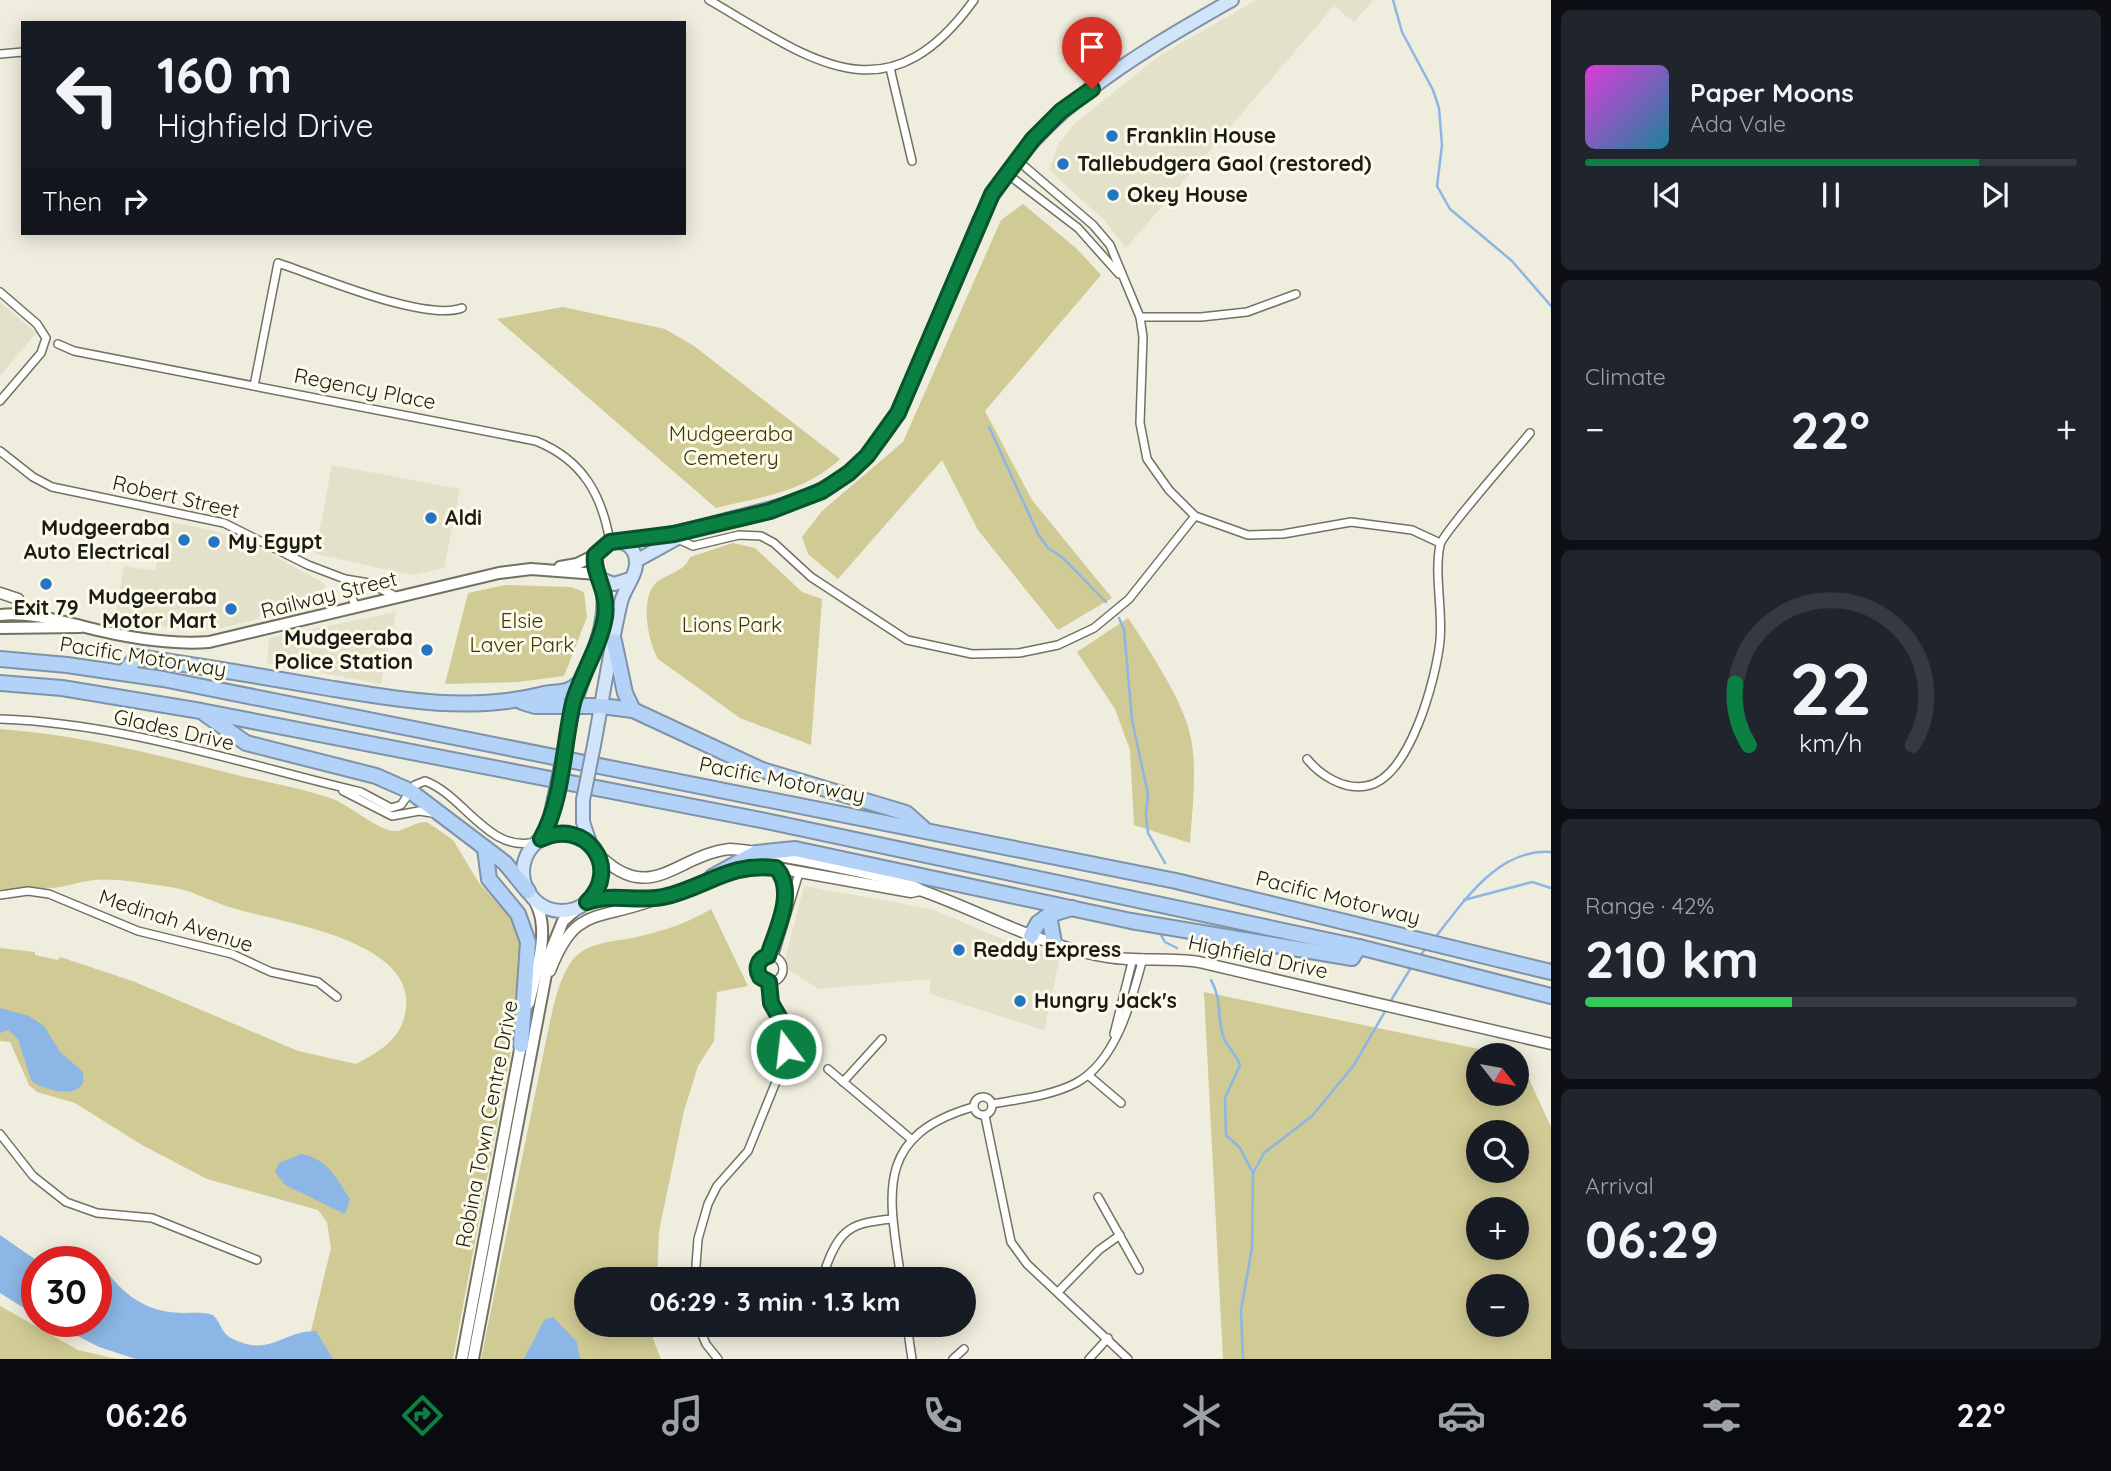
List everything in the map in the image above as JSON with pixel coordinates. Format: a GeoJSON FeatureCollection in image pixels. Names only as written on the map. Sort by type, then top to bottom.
{"type":"FeatureCollection","features":[{"type":"Feature","properties":{"kind":"highway"},"geometry":{"type":"LineString","coordinates":[[614,641],[625,693],[633,710]]}},
{"type":"Feature","properties":{"kind":"highway"},"geometry":{"type":"LineString","coordinates":[[124,672],[136,657],[404,701],[445,704],[520,701],[568,692],[579,683]]}},
{"type":"Feature","properties":{"kind":"highway","name":"Pacific Motorway"},"geometry":{"type":"LineString","coordinates":[[0,659],[124,672],[924,829],[1176,881],[1551,972]]}},
{"type":"Feature","properties":{"kind":"highway","name":"Pacific Motorway"},"geometry":{"type":"LineString","coordinates":[[0,684],[62,688],[201,711],[806,829],[1359,947],[1551,996]]}},
{"type":"Feature","properties":{"kind":"highway"},"geometry":{"type":"LineString","coordinates":[[520,701],[535,706],[601,706],[633,710],[762,769],[906,813],[924,829]]}},
{"type":"Feature","properties":{"kind":"highway"},"geometry":{"type":"LineString","coordinates":[[201,711],[246,743],[376,776],[410,792],[507,865],[530,894]]}},
{"type":"Feature","properties":{"kind":"highway"},"geometry":{"type":"LineString","coordinates":[[712,877],[756,853],[785,848],[822,853],[1131,921],[1352,958],[1359,947]]}},
{"type":"Feature","properties":{"kind":"highway"},"geometry":{"type":"LineString","coordinates":[[485,849],[488,877],[518,914],[528,942],[521,1045]]}},
{"type":"Feature","properties":{"kind":"highway"},"geometry":{"type":"LineString","coordinates":[[1031,936],[1038,923],[1049,915],[1073,907]]}},
{"type":"Feature","properties":{"kind":"highway"},"geometry":{"type":"LineString","coordinates":[[1049,915],[1054,943]]}},
{"type":"Feature","properties":{"kind":"main road"},"geometry":{"type":"LineString","coordinates":[[616,542],[632,550],[636,561],[622,598],[583,800],[585,832],[601,866],[600,881],[584,904],[569,911],[554,910],[530,894],[523,876],[524,862],[549,823],[579,683],[604,620],[606,597],[595,555],[616,542],[692,529],[770,511],[822,491],[849,473],[885,435],[909,392],[979,221],[1016,159],[1061,111],[1232,0]]}},
{"type":"Feature","properties":{"kind":"main road"},"geometry":{"type":"LineString","coordinates":[[636,561],[692,529]]}},
{"type":"Feature","properties":{"kind":"main road","name":"Railway Street"},"geometry":{"type":"LineString","coordinates":[[0,628],[82,626],[199,643],[260,633],[499,573],[543,570],[576,564],[595,555]]}},
{"type":"Feature","properties":{"kind":"main road","name":"Railway Street"},"geometry":{"type":"LineString","coordinates":[[543,570],[599,576]]}},
{"type":"Feature","properties":{"kind":"main road"},"geometry":{"type":"LineString","coordinates":[[599,576],[614,584],[630,579]]}},
{"type":"Feature","properties":{"kind":"main road","name":"Railway Street"},"geometry":{"type":"LineString","coordinates":[[0,615],[28,615],[64,620],[82,626]]}},
{"type":"Feature","properties":{"kind":"main road"},"geometry":{"type":"LineString","coordinates":[[539,840],[568,833],[584,839],[594,850]]}},
{"type":"Feature","properties":{"kind":"main road","name":"Robina Town Centre Drive"},"geometry":{"type":"LineString","coordinates":[[462,1359],[543,928],[539,909],[530,894]]}},
{"type":"Feature","properties":{"kind":"main road","name":"Robina Town Centre Drive"},"geometry":{"type":"LineString","coordinates":[[473,1359],[543,989],[558,931],[568,915],[584,904]]}},
{"type":"Feature","properties":{"kind":"street"},"geometry":{"type":"LineString","coordinates":[[709,0],[821,63],[857,71],[890,68],[914,59],[935,46],[974,0]]}},
{"type":"Feature","properties":{"kind":"street"},"geometry":{"type":"LineString","coordinates":[[0,54],[21,52]]}},
{"type":"Feature","properties":{"kind":"street"},"geometry":{"type":"LineString","coordinates":[[890,68],[912,161]]}},
{"type":"Feature","properties":{"kind":"street"},"geometry":{"type":"LineString","coordinates":[[1016,159],[1093,225],[1110,245],[1121,277],[1140,317],[1143,337],[1140,424],[1147,459],[1169,490],[1195,516],[1248,535],[1283,534],[1351,522],[1412,530],[1440,543]]}},
{"type":"Feature","properties":{"kind":"street"},"geometry":{"type":"LineString","coordinates":[[1006,173],[1079,229],[1121,277]]}},
{"type":"Feature","properties":{"kind":"street"},"geometry":{"type":"LineString","coordinates":[[254,386],[278,263],[401,304],[438,311],[462,308]]}},
{"type":"Feature","properties":{"kind":"street"},"geometry":{"type":"LineString","coordinates":[[0,292],[41,328],[46,342],[41,353],[0,401]]}},
{"type":"Feature","properties":{"kind":"street"},"geometry":{"type":"LineString","coordinates":[[1140,317],[1201,317],[1247,312],[1296,294]]}},
{"type":"Feature","properties":{"kind":"street","name":"Regency Place"},"geometry":{"type":"LineString","coordinates":[[58,344],[74,351],[544,444],[592,484],[601,500],[616,542]]}},
{"type":"Feature","properties":{"kind":"street"},"geometry":{"type":"LineString","coordinates":[[1307,759],[1332,779],[1353,788],[1375,785],[1397,764],[1419,724],[1433,678],[1440,640],[1440,543],[1530,433]]}},
{"type":"Feature","properties":{"kind":"street","name":"Robert Street"},"geometry":{"type":"LineString","coordinates":[[0,451],[22,470],[52,487],[224,523],[308,565],[345,579],[369,583],[398,598]]}},
{"type":"Feature","properties":{"kind":"street"},"geometry":{"type":"LineString","coordinates":[[678,538],[692,546],[739,535],[761,536],[775,543],[811,577],[907,640],[972,654],[1019,653],[1058,646],[1094,628],[1129,599],[1195,516]]}},
{"type":"Feature","properties":{"kind":"street"},"geometry":{"type":"LineString","coordinates":[[345,579],[356,608]]}},
{"type":"Feature","properties":{"kind":"street"},"geometry":{"type":"LineString","coordinates":[[0,593],[18,599],[28,615]]}},
{"type":"Feature","properties":{"kind":"street","name":"Glades Drive"},"geometry":{"type":"LineString","coordinates":[[0,719],[32,720],[135,737],[338,789],[364,793],[393,808],[401,805],[410,792]]}},
{"type":"Feature","properties":{"kind":"street"},"geometry":{"type":"LineString","coordinates":[[410,792],[417,783],[428,782],[503,840],[522,844],[539,840]]}},
{"type":"Feature","properties":{"kind":"street","name":"Glades Drive"},"geometry":{"type":"LineString","coordinates":[[338,789],[390,816],[422,811],[446,817]]}},
{"type":"Feature","properties":{"kind":"street","name":"Highfield Drive"},"geometry":{"type":"LineString","coordinates":[[594,850],[621,872],[650,877],[669,874],[719,850],[790,859],[913,884],[920,890],[1031,936],[1109,958],[1199,962],[1551,1044]]}},
{"type":"Feature","properties":{"kind":"street"},"geometry":{"type":"LineString","coordinates":[[771,956],[799,873],[790,859]]}},
{"type":"Feature","properties":{"kind":"street","name":"Highfield Drive"},"geometry":{"type":"LineString","coordinates":[[584,904],[609,898],[664,897],[742,867],[776,868],[911,892],[920,890]]}},
{"type":"Feature","properties":{"kind":"street"},"geometry":{"type":"LineString","coordinates":[[771,956],[786,892],[785,880],[776,868]]}},
{"type":"Feature","properties":{"kind":"street","name":"Medinah Avenue"},"geometry":{"type":"LineString","coordinates":[[0,895],[28,891],[49,894],[138,931],[232,954],[271,972],[318,982],[337,997]]}},
{"type":"Feature","properties":{"kind":"street"},"geometry":{"type":"LineString","coordinates":[[543,989],[562,943],[580,924],[601,913],[664,897]]}},
{"type":"Feature","properties":{"kind":"street"},"geometry":{"type":"LineString","coordinates":[[771,956],[783,964],[783,973],[779,979],[769,982],[760,977],[757,969],[760,960],[771,956]]}},
{"type":"Feature","properties":{"kind":"street"},"geometry":{"type":"LineString","coordinates":[[992,1104],[1050,1093],[1074,1084],[1088,1075],[1112,1041],[1138,958]]}},
{"type":"Feature","properties":{"kind":"street"},"geometry":{"type":"LineString","coordinates":[[696,1267],[698,1239],[708,1204],[717,1186],[748,1151],[784,1062],[787,1032],[771,1003],[769,982]]}},
{"type":"Feature","properties":{"kind":"street"},"geometry":{"type":"LineString","coordinates":[[843,1082],[882,1039]]}},
{"type":"Feature","properties":{"kind":"street"},"geometry":{"type":"LineString","coordinates":[[828,1069],[911,1139]]}},
{"type":"Feature","properties":{"kind":"street"},"geometry":{"type":"LineString","coordinates":[[1088,1075],[1121,1103]]}},
{"type":"Feature","properties":{"kind":"street"},"geometry":{"type":"LineString","coordinates":[[899,1267],[892,1219],[892,1182],[900,1157],[911,1139],[952,1113],[973,1107],[980,1097],[987,1098],[992,1104],[992,1110],[985,1116]]}},
{"type":"Feature","properties":{"kind":"street"},"geometry":{"type":"LineString","coordinates":[[973,1107],[977,1114],[985,1116]]}},
{"type":"Feature","properties":{"kind":"street"},"geometry":{"type":"LineString","coordinates":[[985,1116],[1011,1242],[1027,1264],[1128,1359]]}},
{"type":"Feature","properties":{"kind":"street"},"geometry":{"type":"LineString","coordinates":[[0,1133],[33,1176],[66,1202],[97,1213],[152,1218],[257,1260]]}},
{"type":"Feature","properties":{"kind":"street"},"geometry":{"type":"LineString","coordinates":[[1098,1197],[1139,1270]]}},
{"type":"Feature","properties":{"kind":"street"},"geometry":{"type":"LineString","coordinates":[[825,1267],[834,1245],[846,1231],[861,1222],[892,1219]]}},
{"type":"Feature","properties":{"kind":"street"},"geometry":{"type":"LineString","coordinates":[[1058,1292],[1099,1250],[1119,1235]]}},
{"type":"Feature","properties":{"kind":"street"},"geometry":{"type":"LineString","coordinates":[[703,1337],[718,1359]]}},
{"type":"Feature","properties":{"kind":"street"},"geometry":{"type":"LineString","coordinates":[[909,1337],[912,1359]]}},
{"type":"Feature","properties":{"kind":"street"},"geometry":{"type":"LineString","coordinates":[[1089,1359],[1108,1338]]}},
{"type":"Feature","properties":{"kind":"street"},"geometry":{"type":"LineString","coordinates":[[953,1359],[964,1349]]}},
{"type":"Feature","properties":{"kind":"shaded area"},"geometry":{"type":"Polygon","coordinates":[[[1256,0],[1373,0],[1354,22],[1334,6],[1126,248],[1105,221],[1049,170],[1059,143],[1073,125],[1159,56],[1256,0]]]}},
{"type":"Feature","properties":{"kind":"shaded area"},"geometry":{"type":"Polygon","coordinates":[[[0,302],[36,333],[0,376],[0,302]]]}},
{"type":"Feature","properties":{"kind":"shaded area"},"geometry":{"type":"Polygon","coordinates":[[[332,465],[460,489],[444,568],[412,575],[315,554],[332,465]]]}},
{"type":"Feature","properties":{"kind":"shaded area"},"geometry":{"type":"Polygon","coordinates":[[[166,521],[211,530],[251,543],[325,584],[323,593],[315,599],[261,614],[257,619],[221,628],[173,628],[115,618],[124,566],[155,571],[166,521]]]}},
{"type":"Feature","properties":{"kind":"shaded area"},"geometry":{"type":"Polygon","coordinates":[[[396,612],[381,684],[267,663],[269,638],[396,612]]]}},
{"type":"Feature","properties":{"kind":"shaded area"},"geometry":{"type":"Polygon","coordinates":[[[804,886],[932,909],[1009,942],[1060,957],[1044,1030],[930,994],[930,979],[819,989],[789,970],[785,959],[804,886]]]}},
{"type":"Feature","properties":{"kind":"green space"},"geometry":{"type":"Polygon","coordinates":[[[1023,204],[1077,249],[1101,275],[985,411],[1032,500],[1112,598],[1058,630],[978,530],[942,460],[838,579],[808,554],[802,537],[822,511],[903,442],[1001,220],[1023,204]]]}},
{"type":"Feature","properties":{"kind":"green space","name":"Mudgeeraba Cemetery"},"geometry":{"type":"Polygon","coordinates":[[[563,307],[665,329],[694,346],[840,459],[812,479],[782,492],[716,508],[497,319],[563,307]]]}},
{"type":"Feature","properties":{"kind":"green space","name":"Lions Park"},"geometry":{"type":"Polygon","coordinates":[[[733,543],[755,548],[802,592],[822,599],[811,745],[740,718],[658,659],[654,652],[647,610],[650,591],[655,584],[679,570],[690,557],[733,543]]]}},
{"type":"Feature","properties":{"kind":"green space","name":"Elsie Laver Park"},"geometry":{"type":"Polygon","coordinates":[[[505,585],[571,587],[584,592],[587,617],[564,676],[518,682],[445,684],[468,593],[505,585]]]}},
{"type":"Feature","properties":{"kind":"green space"},"geometry":{"type":"Polygon","coordinates":[[[1128,618],[1172,690],[1190,734],[1194,775],[1190,843],[1134,825],[1130,750],[1115,709],[1077,652],[1128,618]]]}},
{"type":"Feature","properties":{"kind":"green space"},"geometry":{"type":"Polygon","coordinates":[[[0,729],[122,747],[308,791],[338,801],[389,830],[396,831],[427,822],[453,840],[479,883],[508,915],[518,934],[521,956],[512,1045],[453,1359],[274,1359],[309,1339],[331,1248],[327,1222],[318,1210],[207,1179],[142,1145],[75,1103],[37,1092],[29,1085],[10,1042],[0,1041],[0,948],[35,952],[35,955],[58,960],[60,957],[135,982],[298,1051],[356,1064],[389,1042],[400,1028],[406,1008],[403,985],[390,966],[368,950],[342,938],[236,909],[187,891],[104,880],[54,888],[0,890],[0,729]]]}},
{"type":"Feature","properties":{"kind":"green space"},"geometry":{"type":"Polygon","coordinates":[[[711,909],[748,986],[717,992],[714,1041],[698,1066],[684,1111],[659,1231],[658,1267],[574,1267],[574,1337],[653,1337],[661,1359],[481,1359],[548,1031],[561,981],[569,965],[583,950],[669,928],[711,909]]]}},
{"type":"Feature","properties":{"kind":"green space"},"geometry":{"type":"Polygon","coordinates":[[[1204,992],[1466,1046],[1466,1106],[1530,1106],[1530,1081],[1551,1127],[1551,1359],[1223,1359],[1204,992]]]}},
{"type":"Feature","properties":{"kind":"green space"},"geometry":{"type":"Polygon","coordinates":[[[0,1306],[21,1318],[21,1337],[55,1337],[78,1350],[117,1359],[0,1359],[0,1306]]]}},
{"type":"Feature","properties":{"kind":"water"},"geometry":{"type":"Polygon","coordinates":[[[0,1008],[29,1016],[44,1026],[60,1052],[82,1071],[83,1081],[80,1087],[73,1091],[55,1091],[31,1080],[18,1039],[8,1030],[0,1033],[0,1008]]]}},
{"type":"Feature","properties":{"kind":"water"},"geometry":{"type":"Polygon","coordinates":[[[301,1154],[319,1160],[336,1178],[350,1199],[345,1214],[285,1185],[275,1172],[279,1163],[301,1154]]]}},
{"type":"Feature","properties":{"kind":"water"},"geometry":{"type":"Polygon","coordinates":[[[0,1235],[21,1250],[21,1306],[0,1293],[0,1235]]]}},
{"type":"Feature","properties":{"kind":"water"},"geometry":{"type":"Polygon","coordinates":[[[112,1277],[131,1296],[150,1307],[172,1312],[213,1315],[226,1335],[243,1343],[265,1345],[293,1335],[316,1331],[333,1359],[136,1359],[99,1347],[80,1337],[112,1337],[112,1277]]]}},
{"type":"Feature","properties":{"kind":"water"},"geometry":{"type":"Polygon","coordinates":[[[553,1317],[577,1342],[580,1359],[524,1359],[544,1320],[553,1317]]]}},
{"type":"Feature","properties":{"kind":"waterway"},"geometry":{"type":"LineString","coordinates":[[1393,0],[1402,32],[1433,90],[1439,108],[1442,145],[1437,186],[1450,209],[1512,261],[1551,306]]}},
{"type":"Feature","properties":{"kind":"waterway"},"geometry":{"type":"LineString","coordinates":[[989,427],[1038,534],[1048,548],[1062,557],[1106,602]]}},
{"type":"Feature","properties":{"kind":"waterway"},"geometry":{"type":"LineString","coordinates":[[1119,618],[1124,630],[1132,720],[1148,794],[1148,833],[1165,863]]}},
{"type":"Feature","properties":{"kind":"waterway"},"geometry":{"type":"LineString","coordinates":[[1434,939],[1483,880],[1498,868],[1532,853],[1551,852]]}},
{"type":"Feature","properties":{"kind":"waterway"},"geometry":{"type":"LineString","coordinates":[[1464,900],[1532,882],[1551,888]]}},
{"type":"Feature","properties":{"kind":"waterway"},"geometry":{"type":"LineString","coordinates":[[1161,935],[1165,942],[1177,948]]}},
{"type":"Feature","properties":{"kind":"waterway"},"geometry":{"type":"LineString","coordinates":[[1418,958],[1427,947]]}},
{"type":"Feature","properties":{"kind":"waterway"},"geometry":{"type":"LineString","coordinates":[[1390,1002],[1412,966]]}},
{"type":"Feature","properties":{"kind":"waterway"},"geometry":{"type":"LineString","coordinates":[[1211,980],[1217,994],[1223,1036],[1240,1065],[1225,1098],[1226,1135],[1240,1148],[1253,1173]]}},
{"type":"Feature","properties":{"kind":"waterway"},"geometry":{"type":"LineString","coordinates":[[1243,1359],[1241,1310],[1252,1248],[1253,1173],[1264,1153],[1312,1116],[1354,1065],[1387,1008]]}},
{"type":"Feature","properties":{"kind":"place","name":"Franklin House"},"geometry":{"type":"Point","coordinates":[1112,136]}},
{"type":"Feature","properties":{"kind":"place","name":"Tallebudgera Gaol (restored)"},"geometry":{"type":"Point","coordinates":[1063,164]}},
{"type":"Feature","properties":{"kind":"place","name":"Okey House"},"geometry":{"type":"Point","coordinates":[1113,195]}},
{"type":"Feature","properties":{"kind":"place","name":"Aldi"},"geometry":{"type":"Point","coordinates":[431,518]}},
{"type":"Feature","properties":{"kind":"place","name":"Mudgeeraba Auto Electrical"},"geometry":{"type":"Point","coordinates":[184,540]}},
{"type":"Feature","properties":{"kind":"place","name":"My Egypt"},"geometry":{"type":"Point","coordinates":[214,542]}},
{"type":"Feature","properties":{"kind":"place","name":"Exit 79"},"geometry":{"type":"Point","coordinates":[46,584]}},
{"type":"Feature","properties":{"kind":"place","name":"Mudgeeraba Motor Mart"},"geometry":{"type":"Point","coordinates":[231,609]}},
{"type":"Feature","properties":{"kind":"place","name":"Mudgeeraba Police Station"},"geometry":{"type":"Point","coordinates":[427,650]}},
{"type":"Feature","properties":{"kind":"place","name":"Reddy Express"},"geometry":{"type":"Point","coordinates":[959,950]}},
{"type":"Feature","properties":{"kind":"place","name":"Hungry Jack's"},"geometry":{"type":"Point","coordinates":[1020,1001]}},
{"type":"Feature","properties":{"kind":"route"},"geometry":{"type":"LineString","coordinates":[[786,1049],[787,1032],[774,1012],[769,982],[763,981],[757,969],[760,960],[768,956],[784,904],[785,881],[776,868],[748,867],[730,870],[664,897],[609,898],[587,902],[596,891],[601,874],[600,862],[594,849],[584,839],[568,833],[541,839],[550,819],[579,683],[604,620],[606,597],[595,568],[595,555],[604,544],[610,542],[655,538],[798,502],[822,491],[849,473],[885,435],[909,392],[992,194],[1033,139],[1061,111],[1092,89]]}}]}
